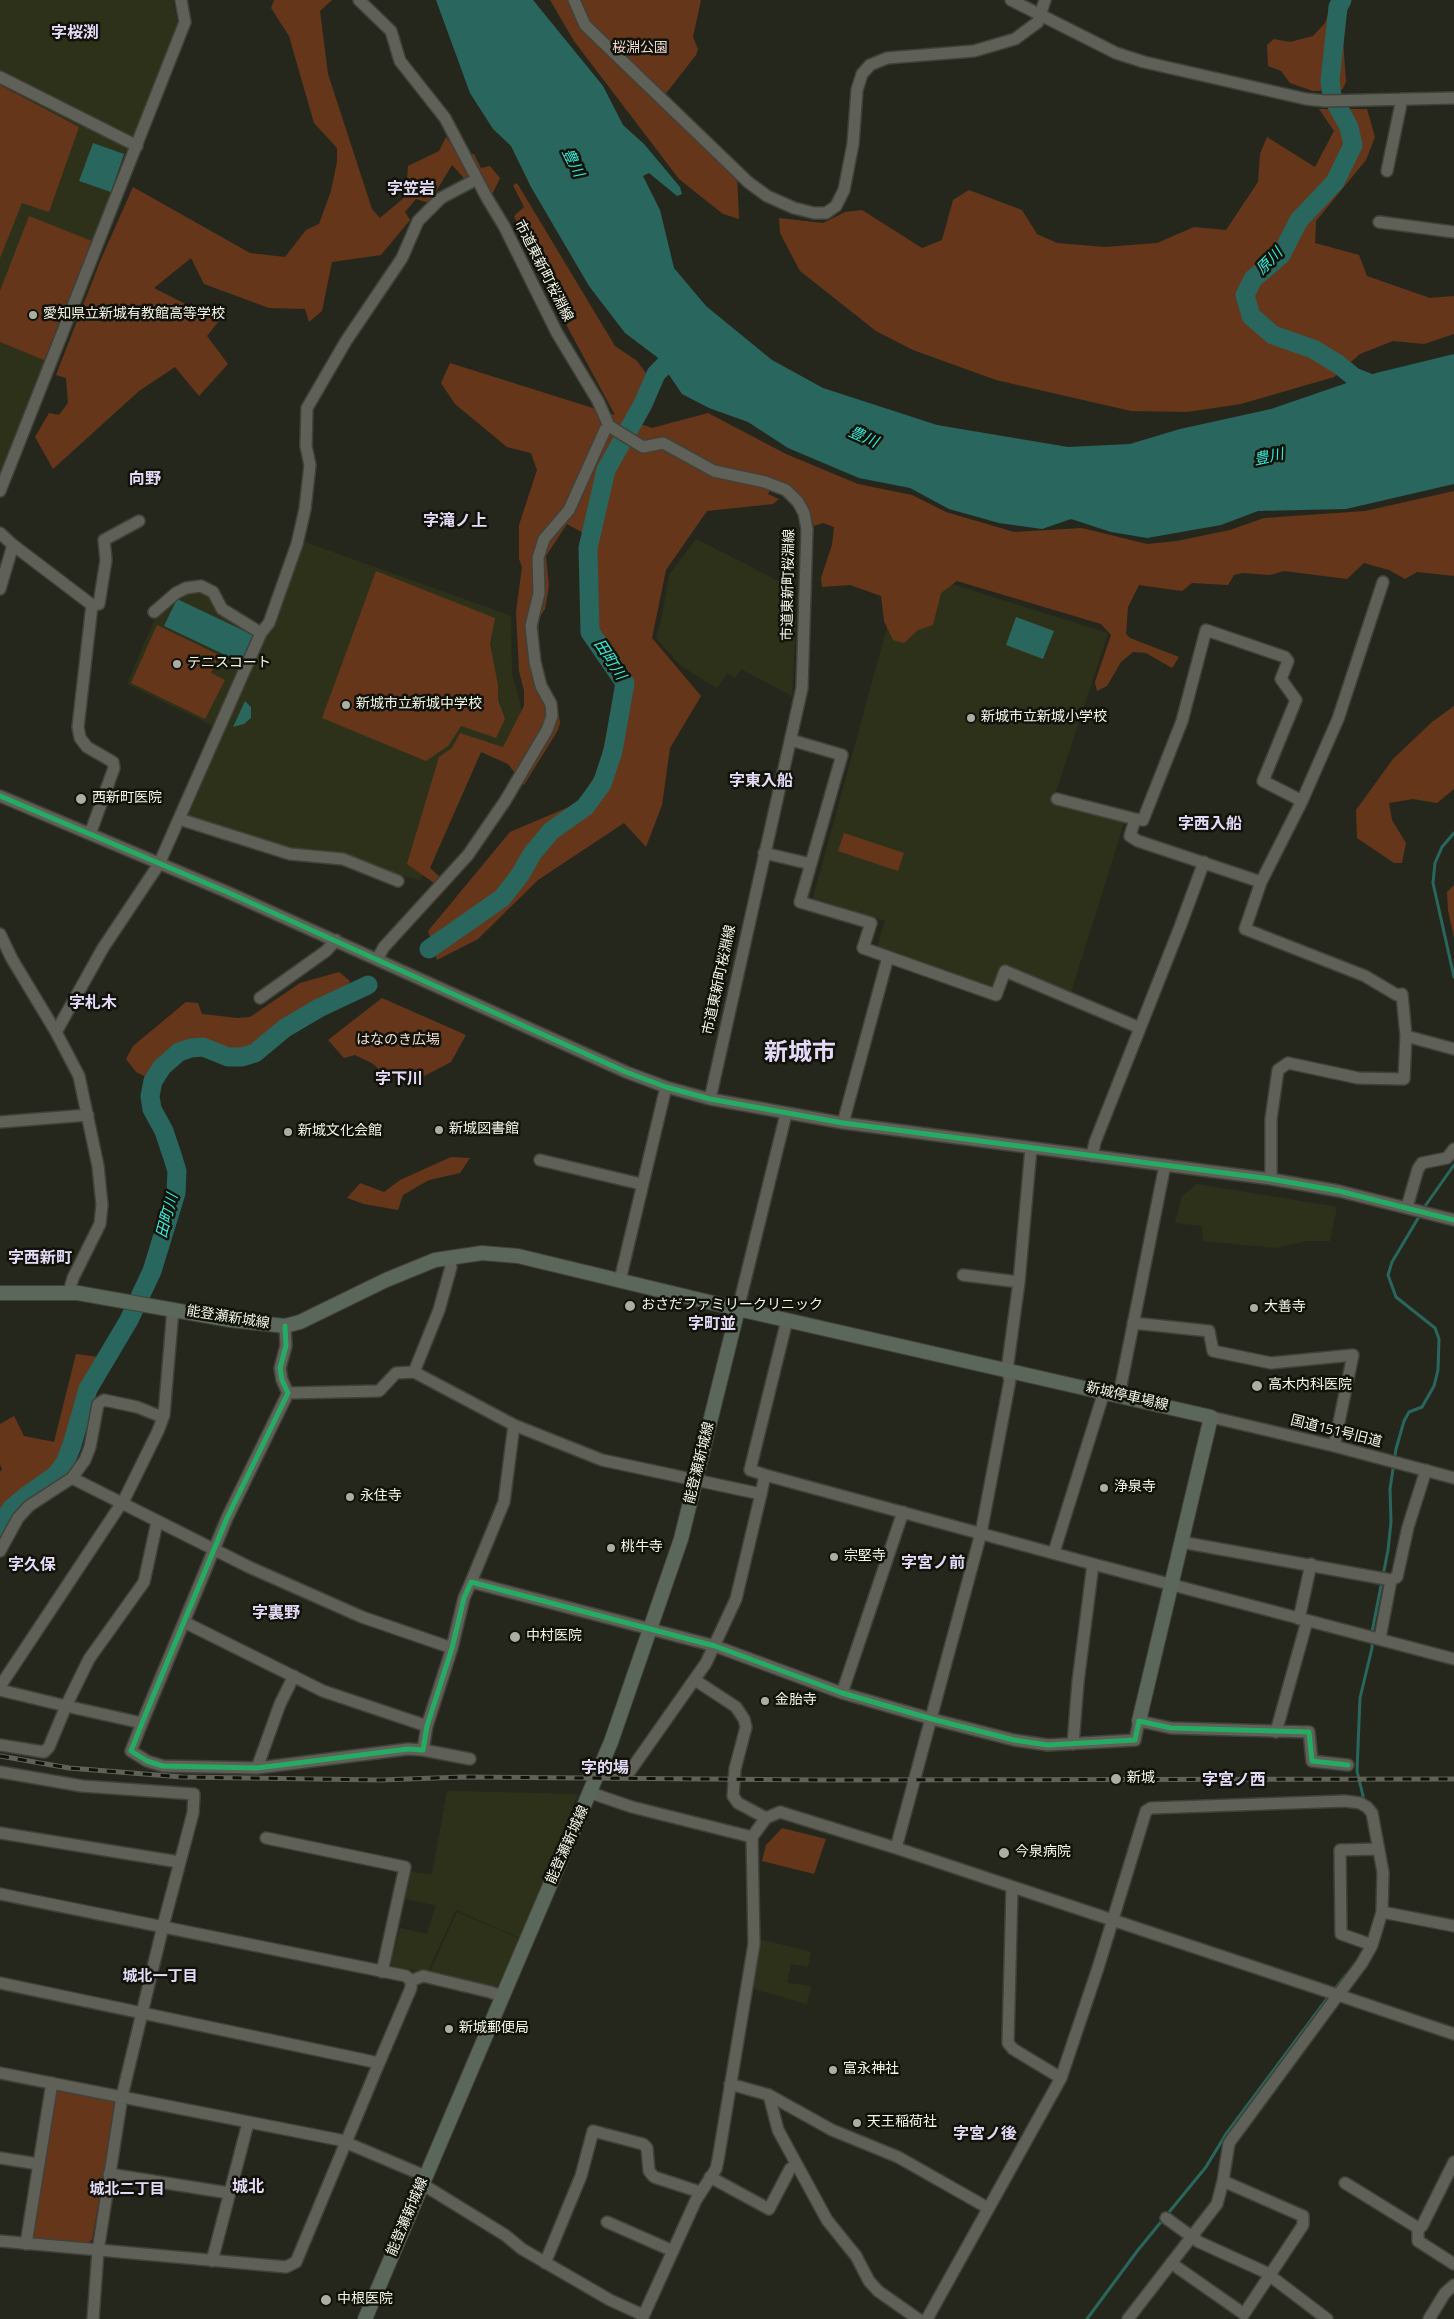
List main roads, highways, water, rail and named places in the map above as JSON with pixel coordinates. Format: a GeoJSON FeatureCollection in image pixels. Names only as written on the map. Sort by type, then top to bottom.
{"type":"FeatureCollection","features":[{"type":"Feature","properties":{"kind":"main road","name":"能登瀬新城線"},"geometry":{"type":"LineString","coordinates":[[0,1293],[69,1292],[230,1320],[285,1326],[300,1322],[417,1267],[449,1257],[482,1253],[518,1256],[738,1309],[680,1539],[651,1628],[600,1771],[365,2319]]}},
{"type":"Feature","properties":{"kind":"main road","name":"新城停車場線"},"geometry":{"type":"LineString","coordinates":[[738,1309],[1211,1417],[1138,1721]]}},
{"type":"Feature","properties":{"kind":"water","name":"豊川"},"geometry":{"type":"Polygon","coordinates":[[[436,0],[533,0],[603,86],[623,125],[644,144],[680,187],[682,194],[677,196],[649,173],[643,176],[660,210],[674,268],[706,306],[772,360],[823,388],[937,425],[1068,447],[1130,444],[1180,429],[1271,409],[1376,373],[1454,354],[1454,484],[1346,509],[1258,511],[1221,525],[1147,538],[1111,532],[1071,519],[1042,529],[999,523],[949,509],[910,488],[859,478],[788,448],[748,422],[709,408],[682,394],[657,357],[625,333],[589,286],[531,187],[511,146],[493,129],[470,93],[436,0]]]}},
{"type":"Feature","properties":{"kind":"water"},"geometry":{"type":"Polygon","coordinates":[[[93,143],[124,154],[111,192],[79,181],[93,143]]]}},
{"type":"Feature","properties":{"kind":"water"},"geometry":{"type":"Polygon","coordinates":[[[177,599],[255,636],[242,663],[164,626],[177,599]]]}},
{"type":"Feature","properties":{"kind":"water"},"geometry":{"type":"Polygon","coordinates":[[[1016,617],[1054,631],[1043,659],[1006,645],[1016,617]]]}},
{"type":"Feature","properties":{"kind":"water"},"geometry":{"type":"Polygon","coordinates":[[[245,701],[251,707],[251,718],[244,724],[233,727],[245,701]]]}},
{"type":"Feature","properties":{"kind":"waterway","name":"原川"},"geometry":{"type":"LineString","coordinates":[[1342,0],[1338,7],[1330,81],[1332,96],[1349,127],[1353,145],[1335,182],[1299,220],[1281,255],[1253,279],[1245,295],[1251,316],[1273,335],[1313,349],[1338,364],[1354,377],[1367,382],[1381,391]]}},
{"type":"Feature","properties":{"kind":"waterway","name":"田町川"},"geometry":{"type":"LineString","coordinates":[[429,949],[502,898],[520,875],[532,854],[551,831],[585,807],[602,784],[613,751],[625,683],[590,632],[588,548],[606,470],[643,404],[656,374],[681,348]]}},
{"type":"Feature","properties":{"kind":"waterway"},"geometry":{"type":"LineString","coordinates":[[1454,833],[1442,847],[1435,863],[1433,883],[1454,977]]}},
{"type":"Feature","properties":{"kind":"waterway","name":"田町川"},"geometry":{"type":"LineString","coordinates":[[0,1528],[11,1509],[56,1475],[65,1463],[88,1389],[129,1320],[152,1271],[176,1193],[177,1171],[164,1131],[152,1109],[150,1096],[153,1081],[162,1067],[179,1052],[191,1048],[203,1047],[228,1057],[242,1057],[255,1053],[285,1028],[319,1008],[368,985]]}},
{"type":"Feature","properties":{"kind":"waterway"},"geometry":{"type":"LineString","coordinates":[[1423,1209],[1454,1165]]}},
{"type":"Feature","properties":{"kind":"waterway"},"geometry":{"type":"LineString","coordinates":[[1364,1800],[1357,1771],[1360,1698],[1372,1648],[1372,1632],[1388,1550],[1391,1522],[1390,1489],[1396,1449],[1404,1421],[1409,1412],[1422,1407],[1434,1386],[1438,1370],[1439,1339],[1435,1328],[1396,1297],[1388,1275],[1392,1262],[1420,1215]]}},
{"type":"Feature","properties":{"kind":"waterway"},"geometry":{"type":"LineString","coordinates":[[1333,1991],[1346,1975]]}},
{"type":"Feature","properties":{"kind":"waterway"},"geometry":{"type":"LineString","coordinates":[[1087,2319],[1138,2250],[1206,2167],[1226,2134],[1329,1996]]}},
{"type":"Feature","properties":{"kind":"railway"},"geometry":{"type":"LineString","coordinates":[[0,1756],[69,1768],[182,1777],[380,1780],[463,1777],[825,1780],[1454,1779]]}},
{"type":"Feature","properties":{"kind":"place","name":"愛知県立新城有教館高等学校"},"geometry":{"type":"Point","coordinates":[33,315]}},
{"type":"Feature","properties":{"kind":"place","name":"テニスコート"},"geometry":{"type":"Point","coordinates":[177,664]}},
{"type":"Feature","properties":{"kind":"place","name":"新城市立新城中学校"},"geometry":{"type":"Point","coordinates":[346,705]}},
{"type":"Feature","properties":{"kind":"place","name":"新城市立新城小学校"},"geometry":{"type":"Point","coordinates":[971,718]}},
{"type":"Feature","properties":{"kind":"place","name":"西新町医院"},"geometry":{"type":"Point","coordinates":[81,799]}},
{"type":"Feature","properties":{"kind":"place","name":"新城図書館"},"geometry":{"type":"Point","coordinates":[439,1130]}},
{"type":"Feature","properties":{"kind":"place","name":"新城文化会館"},"geometry":{"type":"Point","coordinates":[288,1132]}},
{"type":"Feature","properties":{"kind":"place","name":"おさだファミリークリニック"},"geometry":{"type":"Point","coordinates":[630,1306]}},
{"type":"Feature","properties":{"kind":"place","name":"大善寺"},"geometry":{"type":"Point","coordinates":[1254,1308]}},
{"type":"Feature","properties":{"kind":"place","name":"高木内科医院"},"geometry":{"type":"Point","coordinates":[1257,1386]}},
{"type":"Feature","properties":{"kind":"place","name":"浄泉寺"},"geometry":{"type":"Point","coordinates":[1104,1488]}},
{"type":"Feature","properties":{"kind":"place","name":"永住寺"},"geometry":{"type":"Point","coordinates":[350,1497]}},
{"type":"Feature","properties":{"kind":"place","name":"桃牛寺"},"geometry":{"type":"Point","coordinates":[611,1548]}},
{"type":"Feature","properties":{"kind":"place","name":"宗堅寺"},"geometry":{"type":"Point","coordinates":[834,1557]}},
{"type":"Feature","properties":{"kind":"place","name":"中村医院"},"geometry":{"type":"Point","coordinates":[515,1637]}},
{"type":"Feature","properties":{"kind":"place","name":"金胎寺"},"geometry":{"type":"Point","coordinates":[765,1701]}},
{"type":"Feature","properties":{"kind":"place","name":"新城"},"geometry":{"type":"Point","coordinates":[1116,1779]}},
{"type":"Feature","properties":{"kind":"place","name":"今泉病院"},"geometry":{"type":"Point","coordinates":[1004,1853]}},
{"type":"Feature","properties":{"kind":"place","name":"新城郵便局"},"geometry":{"type":"Point","coordinates":[449,2029]}},
{"type":"Feature","properties":{"kind":"place","name":"富永神社"},"geometry":{"type":"Point","coordinates":[833,2070]}},
{"type":"Feature","properties":{"kind":"place","name":"天王稲荷社"},"geometry":{"type":"Point","coordinates":[857,2123]}},
{"type":"Feature","properties":{"kind":"place","name":"中根医院"},"geometry":{"type":"Point","coordinates":[326,2300]}},
{"type":"Feature","properties":{"kind":"district","name":"字桜渕"},"geometry":{"type":"Point","coordinates":[75,34]}},
{"type":"Feature","properties":{"kind":"district","name":"字笠岩"},"geometry":{"type":"Point","coordinates":[411,190]}},
{"type":"Feature","properties":{"kind":"district","name":"向野"},"geometry":{"type":"Point","coordinates":[145,480]}},
{"type":"Feature","properties":{"kind":"district","name":"字滝ノ上"},"geometry":{"type":"Point","coordinates":[455,522]}},
{"type":"Feature","properties":{"kind":"district","name":"字東入船"},"geometry":{"type":"Point","coordinates":[761,782]}},
{"type":"Feature","properties":{"kind":"district","name":"字西入船"},"geometry":{"type":"Point","coordinates":[1210,825]}},
{"type":"Feature","properties":{"kind":"district","name":"字札木"},"geometry":{"type":"Point","coordinates":[93,1004]}},
{"type":"Feature","properties":{"kind":"district","name":"新城市"},"geometry":{"type":"Point","coordinates":[800,1054]}},
{"type":"Feature","properties":{"kind":"district","name":"字下川"},"geometry":{"type":"Point","coordinates":[399,1080]}},
{"type":"Feature","properties":{"kind":"district","name":"字西新町"},"geometry":{"type":"Point","coordinates":[40,1259]}},
{"type":"Feature","properties":{"kind":"district","name":"字町並"},"geometry":{"type":"Point","coordinates":[712,1325]}},
{"type":"Feature","properties":{"kind":"district","name":"字宮ノ前"},"geometry":{"type":"Point","coordinates":[933,1564]}},
{"type":"Feature","properties":{"kind":"district","name":"字久保"},"geometry":{"type":"Point","coordinates":[32,1566]}},
{"type":"Feature","properties":{"kind":"district","name":"字裏野"},"geometry":{"type":"Point","coordinates":[276,1614]}},
{"type":"Feature","properties":{"kind":"district","name":"字的場"},"geometry":{"type":"Point","coordinates":[605,1769]}},
{"type":"Feature","properties":{"kind":"district","name":"字宮ノ西"},"geometry":{"type":"Point","coordinates":[1234,1781]}},
{"type":"Feature","properties":{"kind":"district","name":"城北一丁目"},"geometry":{"type":"Point","coordinates":[160,1977]}},
{"type":"Feature","properties":{"kind":"district","name":"字宮ノ後"},"geometry":{"type":"Point","coordinates":[985,2135]}},
{"type":"Feature","properties":{"kind":"district","name":"城北"},"geometry":{"type":"Point","coordinates":[248,2188]}},
{"type":"Feature","properties":{"kind":"district","name":"城北二丁目"},"geometry":{"type":"Point","coordinates":[127,2190]}},
{"type":"Feature","properties":{"kind":"park label","name":"桜淵公園"},"geometry":{"type":"Point","coordinates":[640,49]}},
{"type":"Feature","properties":{"kind":"park label","name":"はなのき広場"},"geometry":{"type":"Point","coordinates":[398,1041]}}]}
